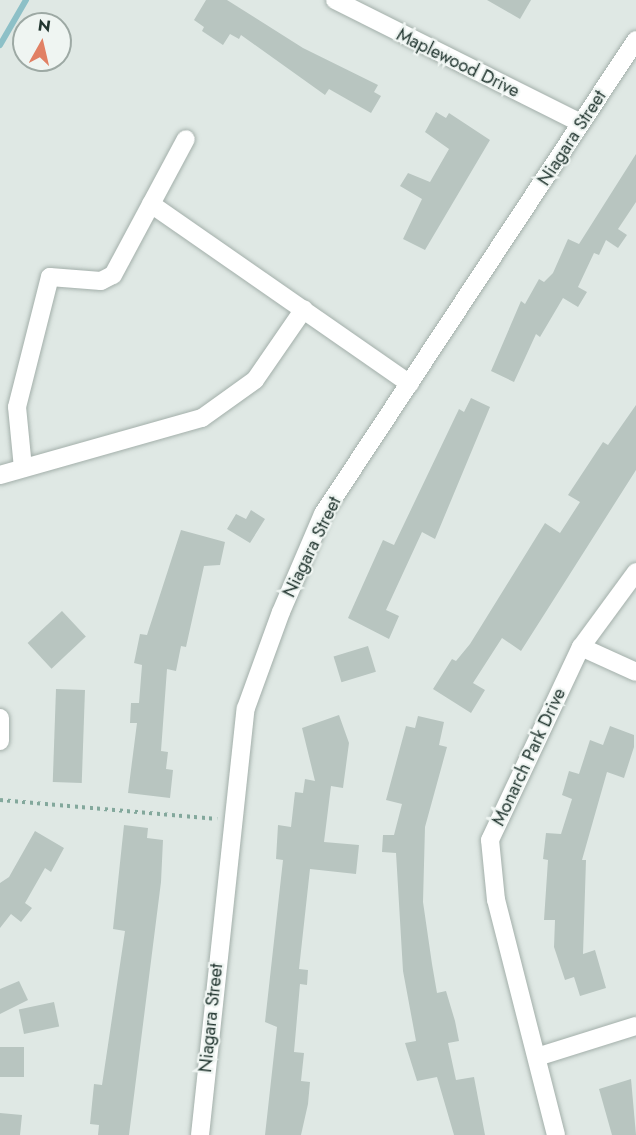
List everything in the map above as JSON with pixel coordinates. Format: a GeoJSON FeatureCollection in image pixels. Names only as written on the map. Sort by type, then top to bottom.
{"type":"FeatureCollection","features":[{"type":"Feature","properties":{"kind":"street","name":"Maplewood Drive"},"geometry":{"type":"LineString","coordinates":[[335,0],[581,123]]}},
{"type":"Feature","properties":{"kind":"street","name":"Niagara Street"},"geometry":{"type":"LineString","coordinates":[[200,1135],[230,821],[246,708],[281,612],[324,514],[636,40]]}},
{"type":"Feature","properties":{"kind":"street"},"geometry":{"type":"LineString","coordinates":[[23,468],[17,407],[50,277],[101,281],[114,275],[186,139]]}},
{"type":"Feature","properties":{"kind":"street"},"geometry":{"type":"LineString","coordinates":[[151,204],[410,384]]}},
{"type":"Feature","properties":{"kind":"street"},"geometry":{"type":"LineString","coordinates":[[0,475],[202,418],[255,380],[304,309]]}},
{"type":"Feature","properties":{"kind":"street","name":"Monarch Park Drive"},"geometry":{"type":"LineString","coordinates":[[556,1135],[496,900],[490,840],[581,647],[636,572]]}},
{"type":"Feature","properties":{"kind":"street"},"geometry":{"type":"LineString","coordinates":[[581,647],[636,672]]}},
{"type":"Feature","properties":{"kind":"street"},"geometry":{"type":"LineString","coordinates":[[0,718],[0,741]]}},
{"type":"Feature","properties":{"kind":"street"},"geometry":{"type":"LineString","coordinates":[[537,1057],[636,1026]]}},
{"type":"Feature","properties":{"kind":"path"},"geometry":{"type":"LineString","coordinates":[[0,800],[230,821]]}},
{"type":"Feature","properties":{"kind":"building"},"geometry":{"type":"Polygon","coordinates":[[[206,0],[227,0],[303,48],[378,85],[374,92],[381,96],[371,113],[329,89],[325,95],[241,35],[239,39],[230,34],[223,45],[202,31],[204,27],[194,20],[206,0]]]}},
{"type":"Feature","properties":{"kind":"building"},"geometry":{"type":"Polygon","coordinates":[[[487,0],[531,0],[520,19],[487,0]]]}},
{"type":"Feature","properties":{"kind":"building"},"geometry":{"type":"Polygon","coordinates":[[[436,112],[446,118],[449,113],[490,140],[425,250],[403,239],[422,199],[400,186],[408,173],[430,182],[449,149],[425,132],[436,112]]]}},
{"type":"Feature","properties":{"kind":"building"},"geometry":{"type":"Polygon","coordinates":[[[636,154],[636,202],[618,229],[627,235],[618,248],[606,240],[599,255],[594,253],[578,287],[587,292],[578,307],[563,298],[540,337],[536,334],[514,382],[491,371],[521,301],[525,304],[539,279],[544,282],[553,273],[568,239],[579,244],[636,154]]]}},
{"type":"Feature","properties":{"kind":"building"},"geometry":{"type":"Polygon","coordinates":[[[471,398],[490,407],[435,539],[422,532],[386,610],[399,616],[389,639],[348,618],[383,540],[394,545],[459,409],[464,412],[471,398]]]}},
{"type":"Feature","properties":{"kind":"building"},"geometry":{"type":"Polygon","coordinates":[[[636,405],[636,470],[521,651],[502,638],[473,683],[485,690],[471,713],[433,689],[452,659],[456,661],[470,644],[545,523],[560,533],[580,502],[568,495],[603,442],[608,445],[636,405]]]}},
{"type":"Feature","properties":{"kind":"building"},"geometry":{"type":"Polygon","coordinates":[[[251,510],[265,519],[250,543],[227,529],[236,514],[246,519],[251,510]]]}},
{"type":"Feature","properties":{"kind":"building"},"geometry":{"type":"Polygon","coordinates":[[[181,530],[225,542],[220,565],[204,566],[186,647],[181,646],[176,671],[167,669],[161,751],[168,752],[166,769],[173,770],[170,798],[128,793],[137,723],[130,723],[131,703],[139,703],[142,665],[134,663],[140,634],[147,635],[181,530]]]}},
{"type":"Feature","properties":{"kind":"building"},"geometry":{"type":"Polygon","coordinates":[[[62,611],[86,637],[51,669],[28,643],[62,611]]]}},
{"type":"Feature","properties":{"kind":"building"},"geometry":{"type":"Polygon","coordinates":[[[368,646],[376,672],[341,682],[334,657],[368,646]]]}},
{"type":"Feature","properties":{"kind":"building"},"geometry":{"type":"Polygon","coordinates":[[[56,689],[85,690],[82,783],[53,782],[56,689]]]}},
{"type":"Feature","properties":{"kind":"building"},"geometry":{"type":"Polygon","coordinates":[[[339,715],[349,743],[343,788],[331,786],[324,842],[359,845],[356,874],[310,869],[299,969],[308,970],[307,985],[300,984],[294,1052],[304,1053],[301,1081],[310,1082],[308,1104],[301,1135],[265,1135],[277,1027],[265,1022],[283,860],[276,859],[278,825],[291,827],[295,792],[303,793],[305,779],[315,781],[302,728],[339,715]]]}},
{"type":"Feature","properties":{"kind":"building"},"geometry":{"type":"Polygon","coordinates":[[[418,716],[444,722],[439,745],[447,747],[425,827],[423,902],[432,964],[437,993],[446,991],[455,1021],[459,1041],[448,1043],[456,1080],[474,1077],[485,1135],[454,1135],[437,1077],[417,1081],[405,1043],[416,1041],[403,971],[396,853],[382,852],[383,835],[394,835],[402,804],[386,800],[406,726],[415,728],[418,716]]]}},
{"type":"Feature","properties":{"kind":"building"},"geometry":{"type":"Polygon","coordinates":[[[610,726],[634,735],[634,747],[624,778],[607,772],[582,860],[586,860],[583,954],[595,950],[606,988],[580,996],[574,977],[565,980],[554,947],[555,920],[544,920],[548,860],[543,859],[546,833],[561,834],[572,799],[562,795],[569,771],[579,774],[590,740],[603,745],[610,726]]]}},
{"type":"Feature","properties":{"kind":"building"},"geometry":{"type":"Polygon","coordinates":[[[124,825],[148,828],[147,838],[163,840],[161,882],[129,1135],[98,1135],[99,1125],[90,1124],[94,1084],[102,1085],[125,931],[113,929],[124,825]]]}},
{"type":"Feature","properties":{"kind":"building"},"geometry":{"type":"Polygon","coordinates":[[[35,831],[64,848],[51,872],[45,868],[25,903],[32,908],[21,922],[11,914],[0,928],[0,883],[9,877],[35,831]]]}},
{"type":"Feature","properties":{"kind":"building"},"geometry":{"type":"Polygon","coordinates":[[[19,981],[28,1000],[0,1014],[0,989],[19,981]]]}},
{"type":"Feature","properties":{"kind":"building"},"geometry":{"type":"Polygon","coordinates":[[[54,1002],[59,1026],[24,1034],[19,1009],[54,1002]]]}},
{"type":"Feature","properties":{"kind":"building"},"geometry":{"type":"Polygon","coordinates":[[[0,1047],[24,1047],[24,1077],[0,1077],[0,1047]]]}},
{"type":"Feature","properties":{"kind":"building"},"geometry":{"type":"Polygon","coordinates":[[[631,1079],[636,1135],[612,1135],[599,1089],[631,1079]]]}},
{"type":"Feature","properties":{"kind":"building"},"geometry":{"type":"Polygon","coordinates":[[[0,1113],[22,1115],[20,1135],[0,1135],[0,1113]]]}},
{"type":"Feature","properties":{"kind":"waterway"},"geometry":{"type":"LineString","coordinates":[[0,45],[26,0]]}}]}
